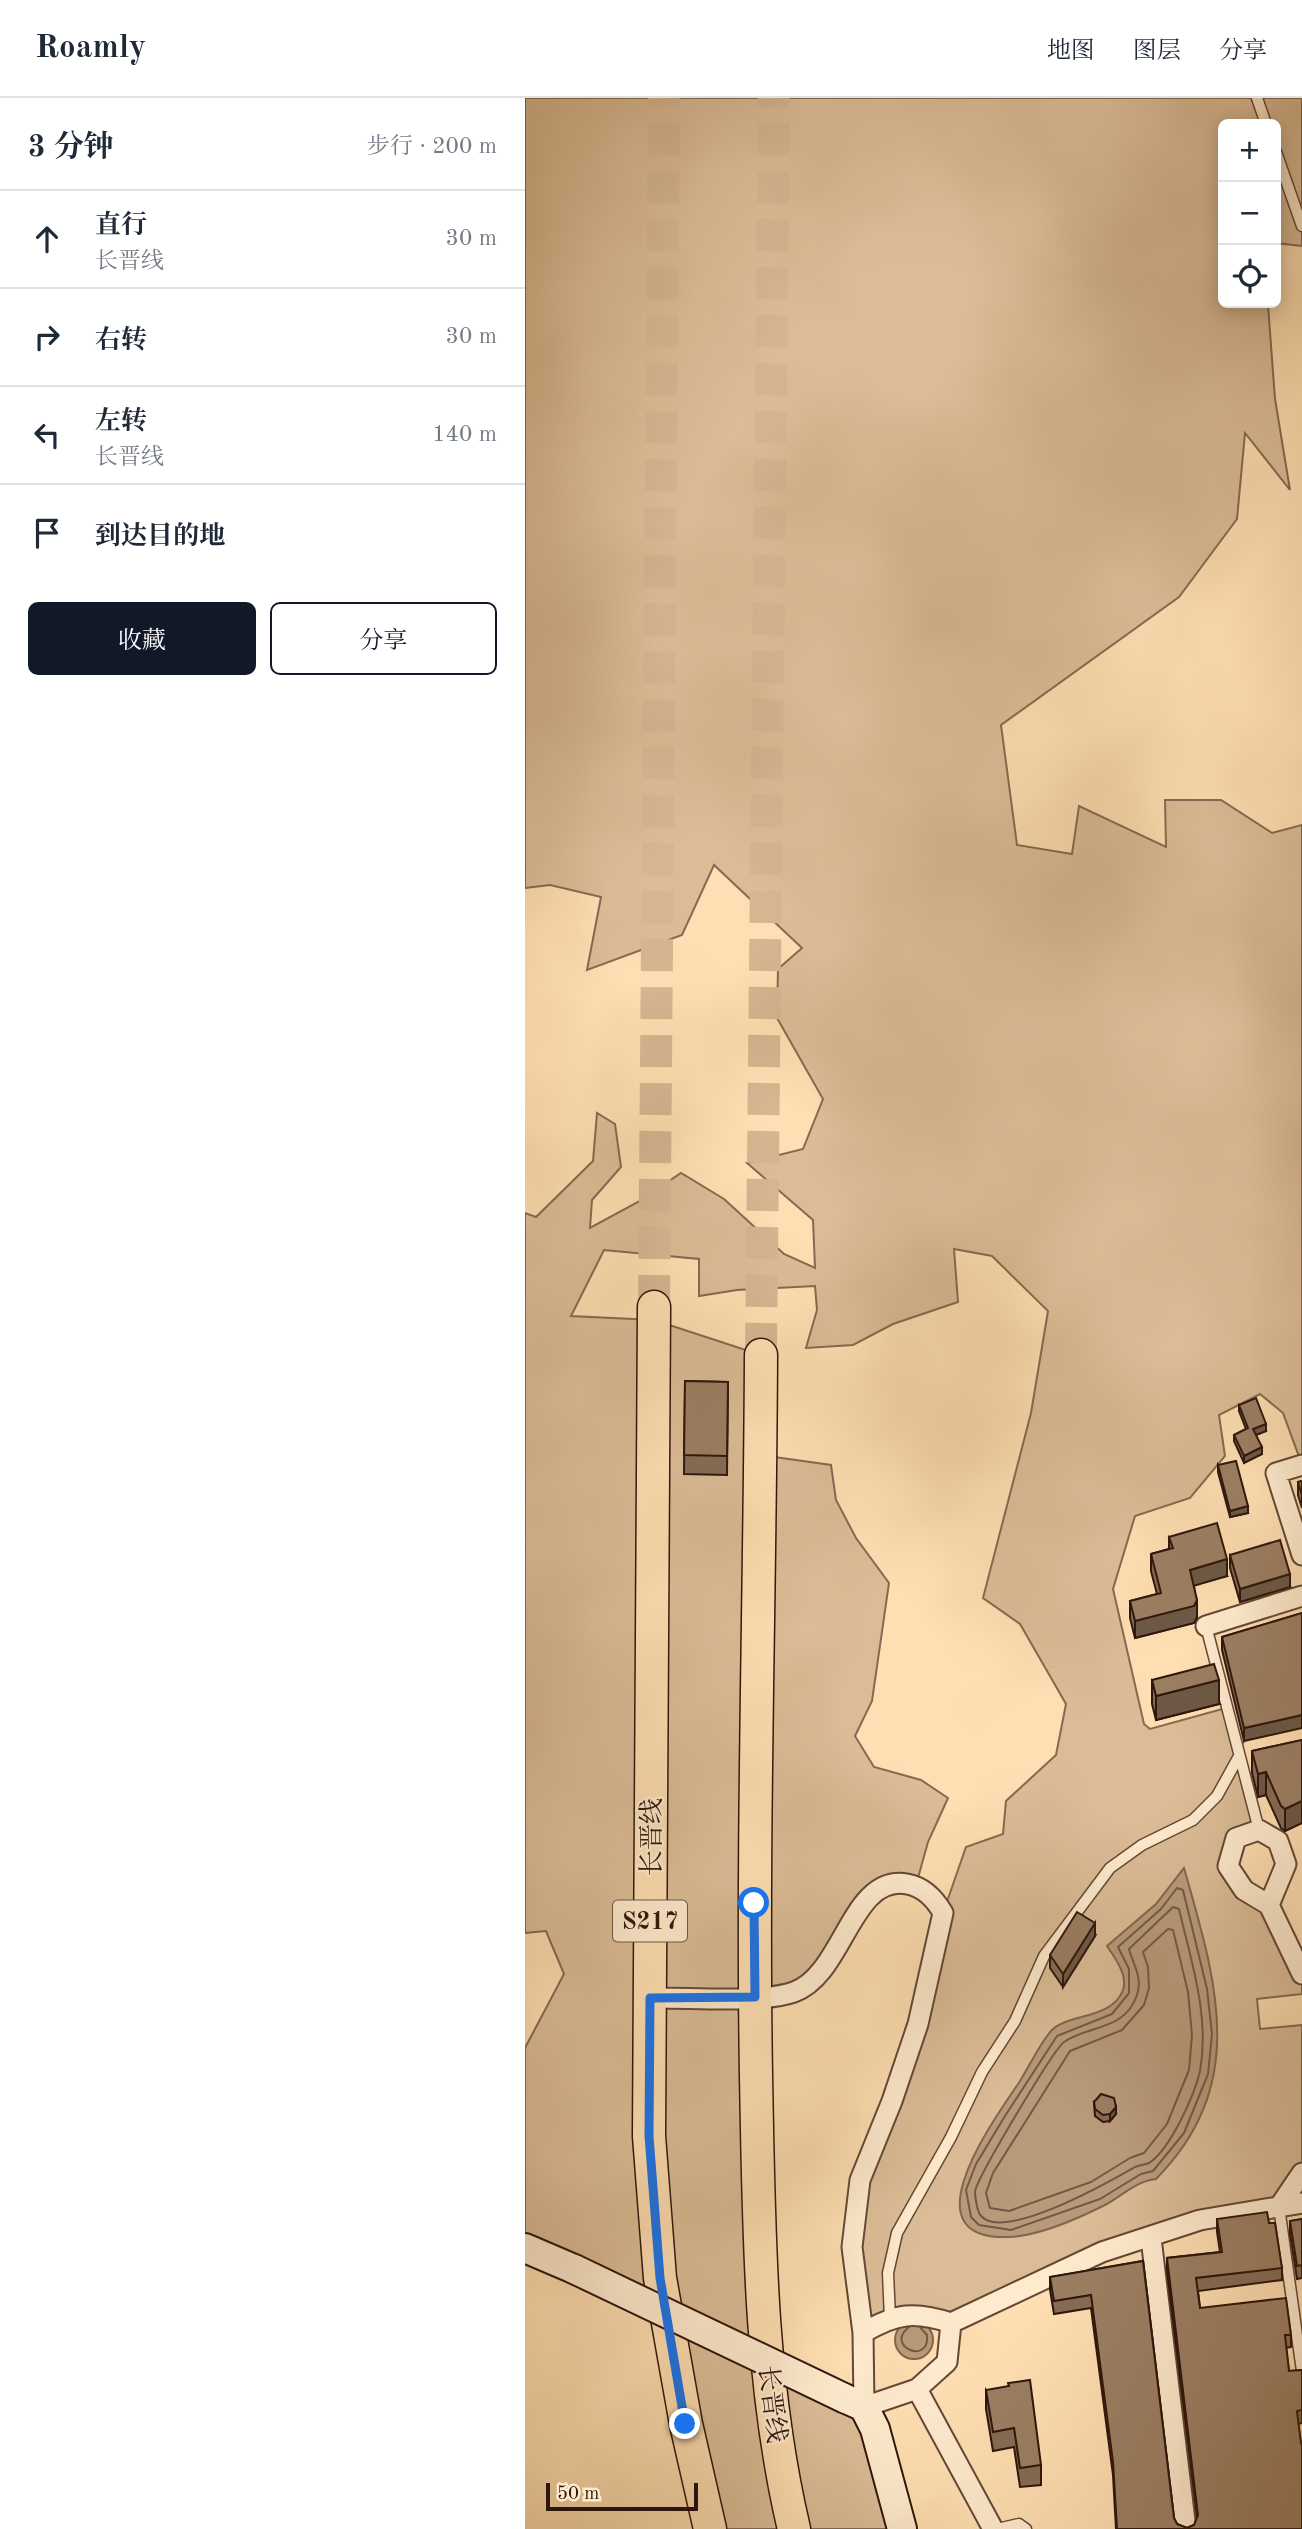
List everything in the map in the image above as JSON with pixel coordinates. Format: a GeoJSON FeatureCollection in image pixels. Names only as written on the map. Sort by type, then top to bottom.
{"type":"FeatureCollection","features":[{"type":"Feature","properties":{"kind":"main road","name":"长晋线"},"geometry":{"type":"LineString","coordinates":[[654,1307],[649,2136],[660,2278],[685,2424],[710,2529]]}},
{"type":"Feature","properties":{"kind":"main road","name":"长晋线"},"geometry":{"type":"LineString","coordinates":[[761,1354],[755,1997],[763,2333],[783,2481],[794,2529]]}},
{"type":"Feature","properties":{"kind":"main road"},"geometry":{"type":"LineString","coordinates":[[525,2248],[855,2403],[875,2429],[902,2529]]}},
{"type":"Feature","properties":{"kind":"street"},"geometry":{"type":"LineString","coordinates":[[1302,1465],[1276,1473],[1302,1555]]}},
{"type":"Feature","properties":{"kind":"street"},"geometry":{"type":"LineString","coordinates":[[1206,1626],[1302,1596]]}},
{"type":"Feature","properties":{"kind":"street"},"geometry":{"type":"LineString","coordinates":[[1269,1905],[1286,1864],[1278,1842],[1259,1830],[1235,1838],[1228,1866],[1244,1890],[1269,1905],[1302,1974]]}},
{"type":"Feature","properties":{"kind":"street"},"geometry":{"type":"LineString","coordinates":[[650,1998],[755,1997],[797,1991],[835,1953],[872,1892],[892,1881],[916,1885],[935,1900],[943,1913],[918,2024],[892,2101],[860,2180],[852,2247],[855,2292],[863,2333],[855,2403],[917,2389],[947,2362],[951,2323]]}},
{"type":"Feature","properties":{"kind":"street"},"geometry":{"type":"LineString","coordinates":[[1279,2207],[1302,2173]]}},
{"type":"Feature","properties":{"kind":"street"},"geometry":{"type":"LineString","coordinates":[[863,2333],[890,2319],[915,2313],[951,2323],[1102,2252],[1200,2220],[1302,2203]]}},
{"type":"Feature","properties":{"kind":"street"},"geometry":{"type":"LineString","coordinates":[[1151,2238],[1186,2529]]}},
{"type":"Feature","properties":{"kind":"street"},"geometry":{"type":"LineString","coordinates":[[917,2389],[995,2529]]}},
{"type":"Feature","properties":{"kind":"lane"},"geometry":{"type":"LineString","coordinates":[[1257,98],[1264,119]]}},
{"type":"Feature","properties":{"kind":"lane"},"geometry":{"type":"LineString","coordinates":[[1281,166],[1302,226]]}},
{"type":"Feature","properties":{"kind":"lane"},"geometry":{"type":"LineString","coordinates":[[1206,1626],[1238,1758],[1259,1830]]}},
{"type":"Feature","properties":{"kind":"lane"},"geometry":{"type":"LineString","coordinates":[[890,2319],[888,2273],[897,2233],[951,2137],[982,2073],[1015,2021],[1044,1956],[1110,1868],[1142,1846],[1193,1820],[1217,1796],[1238,1758]]}},
{"type":"Feature","properties":{"kind":"lane"},"geometry":{"type":"LineString","coordinates":[[1279,2207],[1302,2371]]}},
{"type":"Feature","properties":{"kind":"lane"},"geometry":{"type":"LineString","coordinates":[[995,2529],[1019,2524],[1026,2529]]}},
{"type":"Feature","properties":{"kind":"shaded area"},"geometry":{"type":"Polygon","coordinates":[[[525,98],[1302,98],[1302,246],[1281,244],[1281,119],[1218,119],[1218,308],[1268,308],[1275,399],[1290,490],[1245,433],[1237,519],[1179,597],[1001,725],[1017,845],[1072,854],[1079,806],[1166,847],[1165,800],[1221,800],[1272,833],[1302,825],[1302,1465],[1283,1413],[1260,1394],[1219,1415],[1225,1456],[1190,1498],[1135,1516],[1113,1589],[1144,1724],[1150,1729],[1226,1708],[1259,1830],[1236,1838],[1228,1866],[1269,1905],[1302,1974],[1302,1994],[1257,1999],[1260,2029],[1302,2025],[1302,2203],[1200,2220],[951,2323],[935,2318],[863,2333],[852,2247],[943,1913],[966,1847],[1003,1834],[1006,1801],[1056,1755],[1066,1704],[1020,1624],[983,1598],[1031,1413],[1048,1311],[992,1256],[954,1249],[958,1302],[893,1324],[853,1345],[806,1348],[817,1310],[815,1286],[737,1290],[699,1296],[699,1259],[604,1250],[571,1316],[654,1320],[761,1355],[761,1455],[831,1465],[836,1500],[856,1538],[889,1583],[872,1701],[855,1736],[874,1767],[921,1780],[948,1798],[928,1842],[916,1885],[892,1881],[816,1974],[755,2005],[767,2363],[864,2407],[902,2529],[710,2529],[666,2313],[525,2248],[525,2048],[564,1974],[546,1931],[525,1933],[525,1213],[536,1217],[593,1161],[597,1113],[615,1124],[621,1167],[592,1200],[590,1228],[638,1202],[681,1173],[724,1199],[784,1254],[815,1268],[813,1220],[747,1163],[803,1149],[823,1099],[777,1018],[778,969],[802,948],[714,865],[682,935],[587,970],[601,897],[550,885],[525,888],[525,98]]]}},
{"type":"Feature","properties":{"kind":"water"},"geometry":{"type":"Polygon","coordinates":[[[1184,1868],[1206,1951],[1214,1991],[1217,2030],[1215,2069],[1205,2106],[1186,2143],[1156,2179],[1136,2186],[1083,2215],[1046,2230],[1021,2236],[978,2233],[963,2219],[960,2199],[966,2174],[978,2147],[1051,2031],[1067,2021],[1109,2007],[1117,2000],[1123,1990],[1124,1978],[1107,1946],[1156,1904],[1184,1868]]]}},
{"type":"Feature","properties":{"kind":"water"},"geometry":{"type":"Polygon","coordinates":[[[914,2321],[928,2326],[933,2340],[928,2354],[914,2359],[900,2354],[895,2340],[900,2326],[914,2321]]]}},
{"type":"Feature","properties":{"kind":"building"},"geometry":{"type":"Polygon","coordinates":[[[685,1381],[728,1382],[727,1456],[684,1455],[685,1381]]]}},
{"type":"Feature","properties":{"kind":"building"},"geometry":{"type":"Polygon","coordinates":[[[1256,1398],[1266,1424],[1253,1429],[1262,1447],[1244,1456],[1234,1435],[1248,1428],[1239,1405],[1256,1398]]]}},
{"type":"Feature","properties":{"kind":"building"},"geometry":{"type":"Polygon","coordinates":[[[1236,1461],[1248,1506],[1230,1511],[1218,1465],[1236,1461]]]}},
{"type":"Feature","properties":{"kind":"building"},"geometry":{"type":"Polygon","coordinates":[[[1217,1523],[1227,1559],[1190,1570],[1197,1600],[1194,1606],[1135,1621],[1130,1601],[1161,1593],[1151,1554],[1173,1548],[1169,1537],[1217,1523]]]}},
{"type":"Feature","properties":{"kind":"building"},"geometry":{"type":"Polygon","coordinates":[[[1280,1540],[1290,1574],[1240,1589],[1230,1555],[1280,1540]]]}},
{"type":"Feature","properties":{"kind":"building"},"geometry":{"type":"Polygon","coordinates":[[[1302,1613],[1302,1715],[1244,1728],[1222,1637],[1302,1613]]]}},
{"type":"Feature","properties":{"kind":"building"},"geometry":{"type":"Polygon","coordinates":[[[1214,1664],[1219,1680],[1156,1696],[1152,1680],[1214,1664]]]}},
{"type":"Feature","properties":{"kind":"building"},"geometry":{"type":"Polygon","coordinates":[[[1302,1740],[1302,1801],[1285,1809],[1281,1806],[1266,1772],[1258,1774],[1252,1751],[1302,1740]]]}},
{"type":"Feature","properties":{"kind":"building"},"geometry":{"type":"Polygon","coordinates":[[[1077,1912],[1095,1923],[1063,1974],[1050,1955],[1077,1912]]]}},
{"type":"Feature","properties":{"kind":"building"},"geometry":{"type":"Polygon","coordinates":[[[1101,2094],[1114,2098],[1116,2107],[1110,2114],[1103,2115],[1095,2109],[1094,2102],[1101,2094]]]}},
{"type":"Feature","properties":{"kind":"building"},"geometry":{"type":"Polygon","coordinates":[[[1267,2212],[1269,2223],[1275,2223],[1282,2268],[1196,2278],[1200,2308],[1286,2298],[1291,2335],[1285,2335],[1289,2371],[1302,2370],[1302,2410],[1297,2411],[1302,2442],[1302,2529],[1117,2529],[1113,2462],[1091,2295],[1054,2301],[1050,2277],[1143,2261],[1174,2518],[1177,2524],[1187,2528],[1194,2525],[1198,2515],[1167,2258],[1222,2252],[1217,2219],[1267,2212]]]}},
{"type":"Feature","properties":{"kind":"building"},"geometry":{"type":"Polygon","coordinates":[[[1302,2219],[1302,2265],[1297,2266],[1290,2221],[1302,2219]]]}},
{"type":"Feature","properties":{"kind":"building"},"geometry":{"type":"Polygon","coordinates":[[[1030,2380],[1041,2465],[1020,2468],[1014,2428],[993,2432],[986,2390],[1030,2380]]]}},
{"type":"Feature","properties":{"kind":"tunnel"},"geometry":{"type":"LineString","coordinates":[[654,1307],[664,98]]}},
{"type":"Feature","properties":{"kind":"tunnel"},"geometry":{"type":"LineString","coordinates":[[761,1355],[774,98]]}},
{"type":"Feature","properties":{"kind":"route"},"geometry":{"type":"LineString","coordinates":[[685,2424],[660,2278],[649,2136],[650,1998],[755,1997],[754,1903]]}}]}
